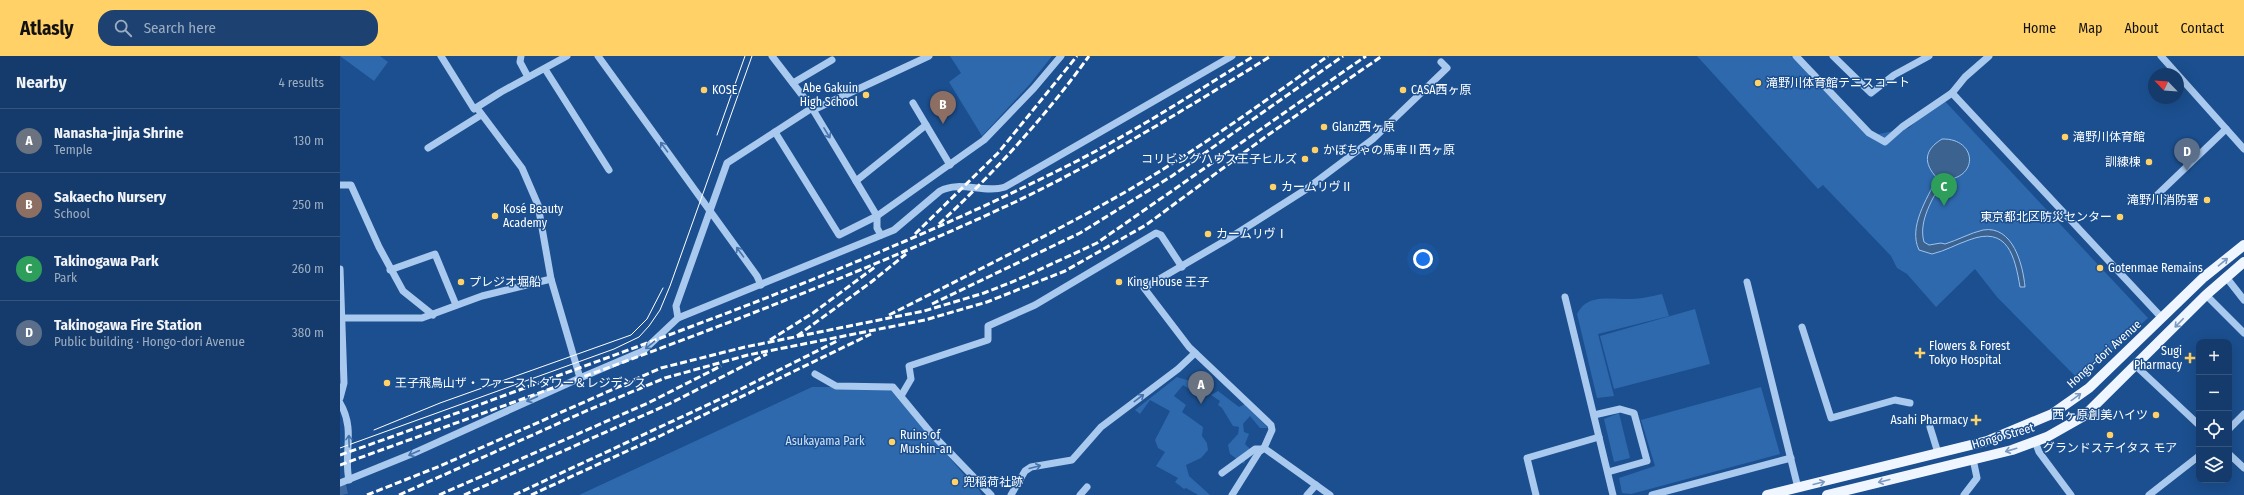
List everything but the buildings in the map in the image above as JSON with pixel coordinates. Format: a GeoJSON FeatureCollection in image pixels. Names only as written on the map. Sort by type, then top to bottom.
{"type":"FeatureCollection","features":[{"type":"Feature","properties":{"kind":"main road","name":"Hongo-dori Avenue"},"geometry":{"type":"LineString","coordinates":[[1938,453],[1987,441],[2052,414],[2089,388],[2204,277],[2244,245]]}},
{"type":"Feature","properties":{"kind":"main road"},"geometry":{"type":"LineString","coordinates":[[2206,295],[2244,262]]}},
{"type":"Feature","properties":{"kind":"main road","name":"Hongō Street"},"geometry":{"type":"LineString","coordinates":[[1827,495],[2012,450],[2047,437],[2084,416],[2206,295]]}},
{"type":"Feature","properties":{"kind":"main road"},"geometry":{"type":"LineString","coordinates":[[1767,495],[1938,453]]}},
{"type":"Feature","properties":{"kind":"street"},"geometry":{"type":"LineString","coordinates":[[441,56],[474,109],[477,108],[522,168],[532,188],[538,205],[550,279],[580,378]]}},
{"type":"Feature","properties":{"kind":"street"},"geometry":{"type":"LineString","coordinates":[[521,56],[520,62],[528,77]]}},
{"type":"Feature","properties":{"kind":"street"},"geometry":{"type":"LineString","coordinates":[[477,108],[528,77],[567,56]]}},
{"type":"Feature","properties":{"kind":"street"},"geometry":{"type":"LineString","coordinates":[[598,56],[757,276],[761,285]]}},
{"type":"Feature","properties":{"kind":"street"},"geometry":{"type":"LineString","coordinates":[[772,56],[813,109],[877,216],[877,228],[881,236]]}},
{"type":"Feature","properties":{"kind":"street"},"geometry":{"type":"LineString","coordinates":[[678,318],[676,306],[727,163],[813,109],[929,56]]}},
{"type":"Feature","properties":{"kind":"street"},"geometry":{"type":"LineString","coordinates":[[775,132],[839,235],[877,216],[984,140],[998,128],[1061,56]]}},
{"type":"Feature","properties":{"kind":"street"},"geometry":{"type":"LineString","coordinates":[[340,482],[349,480],[414,453],[643,351],[678,318],[894,230],[940,191],[947,187],[996,190],[1004,187],[1232,56]]}},
{"type":"Feature","properties":{"kind":"street"},"geometry":{"type":"LineString","coordinates":[[1796,56],[1869,133],[1886,142],[1902,127],[1952,93],[1965,77],[1989,56]]}},
{"type":"Feature","properties":{"kind":"street"},"geometry":{"type":"LineString","coordinates":[[1833,56],[1871,93],[1894,75],[1929,56]]}},
{"type":"Feature","properties":{"kind":"street"},"geometry":{"type":"LineString","coordinates":[[2161,56],[2244,149]]}},
{"type":"Feature","properties":{"kind":"street"},"geometry":{"type":"LineString","coordinates":[[793,83],[832,60]]}},
{"type":"Feature","properties":{"kind":"street"},"geometry":{"type":"LineString","coordinates":[[1232,495],[1263,448],[1272,430],[1271,425],[1176,333],[1144,288],[1182,267],[1305,190],[1373,139],[1446,68],[1441,62]]}},
{"type":"Feature","properties":{"kind":"street"},"geometry":{"type":"LineString","coordinates":[[545,69],[609,170]]}},
{"type":"Feature","properties":{"kind":"street"},"geometry":{"type":"LineString","coordinates":[[1952,93],[2162,318]]}},
{"type":"Feature","properties":{"kind":"street"},"geometry":{"type":"LineString","coordinates":[[913,103],[950,165]]}},
{"type":"Feature","properties":{"kind":"street"},"geometry":{"type":"LineString","coordinates":[[428,148],[481,115]]}},
{"type":"Feature","properties":{"kind":"street"},"geometry":{"type":"LineString","coordinates":[[856,181],[926,125]]}},
{"type":"Feature","properties":{"kind":"street"},"geometry":{"type":"LineString","coordinates":[[2156,196],[2226,129]]}},
{"type":"Feature","properties":{"kind":"street"},"geometry":{"type":"LineString","coordinates":[[340,185],[351,185],[390,270],[403,291],[433,315]]}},
{"type":"Feature","properties":{"kind":"street"},"geometry":{"type":"LineString","coordinates":[[901,396],[911,378],[909,366],[988,340],[988,326],[1035,305],[1156,233],[1161,235],[1182,267]]}},
{"type":"Feature","properties":{"kind":"street"},"geometry":{"type":"LineString","coordinates":[[390,270],[435,254],[456,305]]}},
{"type":"Feature","properties":{"kind":"street"},"geometry":{"type":"LineString","coordinates":[[340,269],[342,318],[342,385],[340,398]]}},
{"type":"Feature","properties":{"kind":"street"},"geometry":{"type":"LineString","coordinates":[[2226,277],[2244,300]]}},
{"type":"Feature","properties":{"kind":"street"},"geometry":{"type":"LineString","coordinates":[[342,318],[377,317],[411,319],[433,315],[456,305],[550,279]]}},
{"type":"Feature","properties":{"kind":"street"},"geometry":{"type":"LineString","coordinates":[[1747,282],[1798,488]]}},
{"type":"Feature","properties":{"kind":"street"},"geometry":{"type":"LineString","coordinates":[[2206,295],[2244,333]]}},
{"type":"Feature","properties":{"kind":"street"},"geometry":{"type":"LineString","coordinates":[[1565,297],[1613,495]]}},
{"type":"Feature","properties":{"kind":"street"},"geometry":{"type":"LineString","coordinates":[[1802,327],[1831,418],[1894,400],[1910,403]]}},
{"type":"Feature","properties":{"kind":"street"},"geometry":{"type":"LineString","coordinates":[[1010,495],[1025,471],[1031,467],[1072,460],[1101,427],[1178,369],[1196,353]]}},
{"type":"Feature","properties":{"kind":"street"},"geometry":{"type":"LineString","coordinates":[[2136,366],[2196,422]]}},
{"type":"Feature","properties":{"kind":"street"},"geometry":{"type":"LineString","coordinates":[[815,374],[836,386],[894,388],[931,433],[991,495]]}},
{"type":"Feature","properties":{"kind":"street"},"geometry":{"type":"LineString","coordinates":[[340,403],[348,417],[350,444],[348,471],[349,480]]}},
{"type":"Feature","properties":{"kind":"street"},"geometry":{"type":"LineString","coordinates":[[1594,415],[1620,409],[1634,413],[1647,461],[1608,472]]}},
{"type":"Feature","properties":{"kind":"street"},"geometry":{"type":"LineString","coordinates":[[2232,426],[2244,414]]}},
{"type":"Feature","properties":{"kind":"street"},"geometry":{"type":"LineString","coordinates":[[1930,427],[1938,453]]}},
{"type":"Feature","properties":{"kind":"street"},"geometry":{"type":"LineString","coordinates":[[1536,495],[1526,458],[1599,437]]}},
{"type":"Feature","properties":{"kind":"street"},"geometry":{"type":"LineString","coordinates":[[2035,441],[2039,452],[2071,495]]}},
{"type":"Feature","properties":{"kind":"street"},"geometry":{"type":"LineString","coordinates":[[1222,473],[1255,449],[1263,448],[1330,495]]}},
{"type":"Feature","properties":{"kind":"street"},"geometry":{"type":"LineString","coordinates":[[2232,457],[2244,468]]}},
{"type":"Feature","properties":{"kind":"street"},"geometry":{"type":"LineString","coordinates":[[1652,495],[1791,458]]}},
{"type":"Feature","properties":{"kind":"street"},"geometry":{"type":"LineString","coordinates":[[2149,495],[2196,458]]}},
{"type":"Feature","properties":{"kind":"street"},"geometry":{"type":"LineString","coordinates":[[1964,495],[1977,478],[1973,459]]}},
{"type":"Feature","properties":{"kind":"street"},"geometry":{"type":"LineString","coordinates":[[1307,495],[1316,485]]}},
{"type":"Feature","properties":{"kind":"street"},"geometry":{"type":"LineString","coordinates":[[1080,495],[1087,487]]}},
{"type":"Feature","properties":{"kind":"green space"},"geometry":{"type":"Polygon","coordinates":[[[340,56],[380,56],[388,62],[374,81],[340,56]]]}},
{"type":"Feature","properties":{"kind":"green space"},"geometry":{"type":"Polygon","coordinates":[[[950,56],[1052,56],[1030,84],[982,136],[949,82],[961,73],[950,56]]]}},
{"type":"Feature","properties":{"kind":"green space"},"geometry":{"type":"Polygon","coordinates":[[[1697,56],[1791,56],[1839,106],[1852,113],[1874,135],[1909,128],[1941,97],[2148,318],[2079,380],[1997,297],[1975,269],[1936,307],[1907,274],[1897,268],[1891,256],[1823,185],[1818,189],[1697,56]]]}},
{"type":"Feature","properties":{"kind":"green space"},"geometry":{"type":"Polygon","coordinates":[[[1662,294],[1669,316],[1598,334],[1614,396],[1597,398],[1577,314],[1582,307],[1594,300],[1608,298],[1635,299],[1662,294]]]}},
{"type":"Feature","properties":{"kind":"green space"},"geometry":{"type":"Polygon","coordinates":[[[1695,309],[1710,364],[1614,389],[1600,336],[1695,309]]]}},
{"type":"Feature","properties":{"kind":"green space"},"geometry":{"type":"Polygon","coordinates":[[[1177,377],[1190,381],[1198,389],[1196,393],[1183,385],[1174,396],[1186,405],[1182,412],[1203,427],[1202,436],[1207,443],[1208,450],[1201,458],[1186,465],[1189,476],[1210,495],[1198,495],[1186,488],[1184,489],[1175,482],[1178,478],[1156,466],[1165,452],[1158,448],[1155,440],[1170,411],[1150,400],[1140,414],[1135,410],[1177,377]]]}},
{"type":"Feature","properties":{"kind":"green space","name":"Asukayama Park"},"geometry":{"type":"Polygon","coordinates":[[[812,387],[891,387],[899,389],[934,440],[967,478],[978,488],[982,495],[579,495],[812,387]]]}},
{"type":"Feature","properties":{"kind":"green space"},"geometry":{"type":"Polygon","coordinates":[[[1761,387],[1780,454],[1631,494],[1622,493],[1619,478],[1655,466],[1641,420],[1761,387]]]}},
{"type":"Feature","properties":{"kind":"green space"},"geometry":{"type":"Polygon","coordinates":[[[1218,391],[1239,407],[1245,404],[1268,428],[1260,428],[1250,416],[1243,424],[1244,432],[1249,434],[1245,444],[1250,449],[1244,464],[1230,454],[1228,445],[1238,434],[1239,427],[1233,426],[1222,408],[1218,405],[1220,401],[1211,395],[1218,391]]]}},
{"type":"Feature","properties":{"kind":"green space"},"geometry":{"type":"Polygon","coordinates":[[[1619,413],[1630,458],[1614,462],[1604,419],[1619,413]]]}},
{"type":"Feature","properties":{"kind":"shaded area"},"geometry":{"type":"Polygon","coordinates":[[[1942,139],[1954,140],[1962,145],[1967,151],[1970,159],[1968,166],[1963,173],[1955,178],[1943,180],[1935,194],[1923,226],[1924,242],[1929,245],[1941,243],[1945,244],[1983,230],[1993,230],[2002,234],[2009,240],[2019,258],[2025,287],[2020,287],[2012,255],[2007,247],[2001,240],[1993,237],[1982,236],[1932,254],[1919,250],[1916,241],[1917,223],[1924,204],[1937,178],[1929,167],[1929,152],[1936,143],[1942,139]]]}},
{"type":"Feature","properties":{"kind":"tunnel"},"geometry":{"type":"LineString","coordinates":[[340,485],[342,495]]}},
{"type":"Feature","properties":{"kind":"tram line"},"geometry":{"type":"LineString","coordinates":[[717,135],[745,56]]}},
{"type":"Feature","properties":{"kind":"tram line"},"geometry":{"type":"LineString","coordinates":[[340,448],[614,349],[639,337],[660,310],[670,286],[752,56]]}},
{"type":"Feature","properties":{"kind":"tram line"},"geometry":{"type":"LineString","coordinates":[[374,430],[440,403],[631,335],[647,319],[663,288]]}},
{"type":"Feature","properties":{"kind":"railway"},"geometry":{"type":"LineString","coordinates":[[915,234],[998,153],[1077,56]]}},
{"type":"Feature","properties":{"kind":"railway"},"geometry":{"type":"LineString","coordinates":[[939,224],[999,165],[1037,123],[1089,56]]}},
{"type":"Feature","properties":{"kind":"railway"},"geometry":{"type":"LineString","coordinates":[[340,455],[762,300],[950,221],[1012,193],[1096,151],[1165,111],[1254,56]]}},
{"type":"Feature","properties":{"kind":"railway"},"geometry":{"type":"LineString","coordinates":[[340,465],[680,341],[764,309],[931,240],[1013,203],[1079,169],[1176,114],[1271,56]]}},
{"type":"Feature","properties":{"kind":"railway"},"geometry":{"type":"LineString","coordinates":[[889,315],[1063,226],[1120,195],[1173,163],[1226,128],[1328,56]]}},
{"type":"Feature","properties":{"kind":"railway"},"geometry":{"type":"LineString","coordinates":[[932,304],[1080,233],[1172,176],[1343,56]]}},
{"type":"Feature","properties":{"kind":"railway"},"geometry":{"type":"LineString","coordinates":[[367,495],[440,466],[661,368],[745,347],[924,311],[984,293],[1017,280],[1097,243],[1366,56]]}},
{"type":"Feature","properties":{"kind":"railway"},"geometry":{"type":"LineString","coordinates":[[399,495],[586,411],[665,378],[748,355],[925,320],[987,302],[1065,271],[1146,225],[1268,135],[1382,56]]}},
{"type":"Feature","properties":{"kind":"railway"},"geometry":{"type":"LineString","coordinates":[[797,336],[870,283],[906,254]]}},
{"type":"Feature","properties":{"kind":"railway"},"geometry":{"type":"LineString","coordinates":[[770,340],[813,313],[875,267]]}},
{"type":"Feature","properties":{"kind":"railway"},"geometry":{"type":"LineString","coordinates":[[531,495],[660,436],[871,334]]}},
{"type":"Feature","properties":{"kind":"railway"},"geometry":{"type":"LineString","coordinates":[[514,495],[733,393],[839,340]]}},
{"type":"Feature","properties":{"kind":"railway"},"geometry":{"type":"LineString","coordinates":[[464,495],[669,404],[767,354]]}},
{"type":"Feature","properties":{"kind":"railway"},"geometry":{"type":"LineString","coordinates":[[439,495],[648,403],[721,366]]}},
{"type":"Feature","properties":{"kind":"place","name":"滝野川体育館テニスコート"},"geometry":{"type":"Point","coordinates":[1758,83]}},
{"type":"Feature","properties":{"kind":"place","name":"KOSE"},"geometry":{"type":"Point","coordinates":[704,90]}},
{"type":"Feature","properties":{"kind":"place","name":"CASA西ヶ原"},"geometry":{"type":"Point","coordinates":[1403,90]}},
{"type":"Feature","properties":{"kind":"place","name":"Abe Gakuin High School"},"geometry":{"type":"Point","coordinates":[866,95]}},
{"type":"Feature","properties":{"kind":"place","name":"Sakaecho Nursery"},"geometry":{"type":"Point","coordinates":[943,124]}},
{"type":"Feature","properties":{"kind":"place","name":"Glanz西ヶ原"},"geometry":{"type":"Point","coordinates":[1324,127]}},
{"type":"Feature","properties":{"kind":"place","name":"滝野川体育館"},"geometry":{"type":"Point","coordinates":[2065,137]}},
{"type":"Feature","properties":{"kind":"place","name":"かぼちゃの馬車Ⅱ西ヶ原"},"geometry":{"type":"Point","coordinates":[1315,150]}},
{"type":"Feature","properties":{"kind":"place","name":"コリビングハウス王子ヒルズ"},"geometry":{"type":"Point","coordinates":[1305,159]}},
{"type":"Feature","properties":{"kind":"place","name":"訓練棟"},"geometry":{"type":"Point","coordinates":[2149,162]}},
{"type":"Feature","properties":{"kind":"place","name":"Takinogawa Fire Station"},"geometry":{"type":"Point","coordinates":[2187,171]}},
{"type":"Feature","properties":{"kind":"place","name":"カームリヴⅡ"},"geometry":{"type":"Point","coordinates":[1273,187]}},
{"type":"Feature","properties":{"kind":"place","name":"滝野川消防署"},"geometry":{"type":"Point","coordinates":[2207,200]}},
{"type":"Feature","properties":{"kind":"place","name":"Takinogawa Park"},"geometry":{"type":"Point","coordinates":[1944,206]}},
{"type":"Feature","properties":{"kind":"place","name":"Kosé Beauty Academy"},"geometry":{"type":"Point","coordinates":[495,216]}},
{"type":"Feature","properties":{"kind":"place","name":"東京都北区防災センター"},"geometry":{"type":"Point","coordinates":[2120,217]}},
{"type":"Feature","properties":{"kind":"place","name":"カームリヴⅠ"},"geometry":{"type":"Point","coordinates":[1208,234]}},
{"type":"Feature","properties":{"kind":"place","name":"Gotenmae Remains"},"geometry":{"type":"Point","coordinates":[2100,268]}},
{"type":"Feature","properties":{"kind":"place","name":"プレジオ堀船"},"geometry":{"type":"Point","coordinates":[461,282]}},
{"type":"Feature","properties":{"kind":"place","name":"King House 王子"},"geometry":{"type":"Point","coordinates":[1119,282]}},
{"type":"Feature","properties":{"kind":"place","name":"Flowers & Forest Tokyo Hospital"},"geometry":{"type":"Point","coordinates":[1920,353]}},
{"type":"Feature","properties":{"kind":"place","name":"Sugi Pharmacy"},"geometry":{"type":"Point","coordinates":[2190,358]}},
{"type":"Feature","properties":{"kind":"place","name":"王子飛鳥山ザ・ファーストタワー＆レジデンス"},"geometry":{"type":"Point","coordinates":[387,383]}},
{"type":"Feature","properties":{"kind":"place","name":"Nanasha-jinja Shrine"},"geometry":{"type":"Point","coordinates":[1201,404]}},
{"type":"Feature","properties":{"kind":"place","name":"西ヶ原創美ハイツ"},"geometry":{"type":"Point","coordinates":[2156,415]}},
{"type":"Feature","properties":{"kind":"place","name":"Asahi Pharmacy"},"geometry":{"type":"Point","coordinates":[1976,420]}},
{"type":"Feature","properties":{"kind":"place","name":"グランドステイタス モア"},"geometry":{"type":"Point","coordinates":[2110,435]}},
{"type":"Feature","properties":{"kind":"place","name":"Ruins of Mushin-an"},"geometry":{"type":"Point","coordinates":[892,442]}},
{"type":"Feature","properties":{"kind":"place","name":"兜稲荷社跡"},"geometry":{"type":"Point","coordinates":[955,482]}}]}
